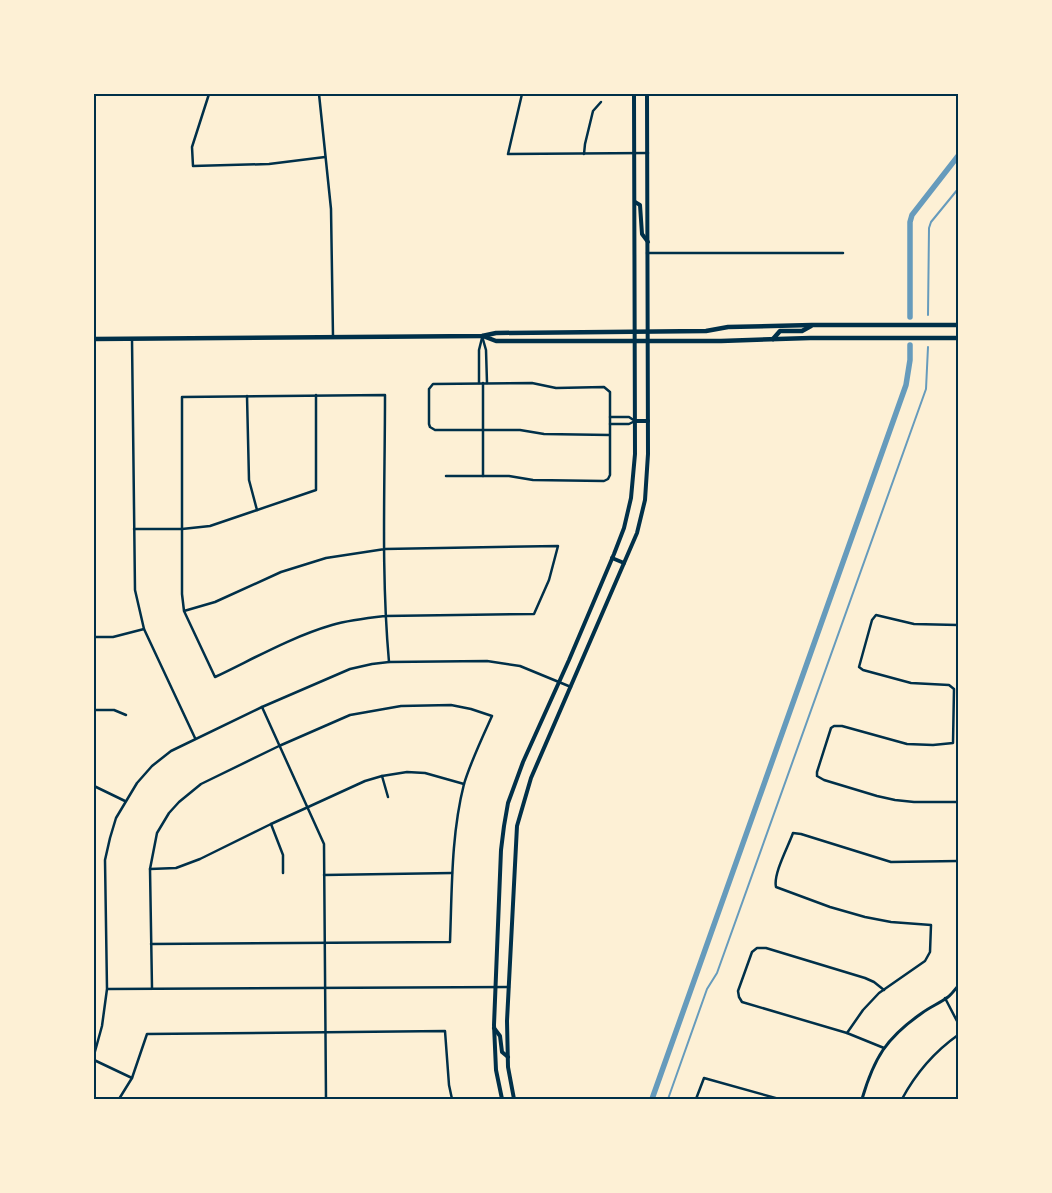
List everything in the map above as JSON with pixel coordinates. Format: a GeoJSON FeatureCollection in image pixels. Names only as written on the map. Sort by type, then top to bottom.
{"type":"FeatureCollection","features":[{"type":"Feature","properties":{"kind":"main road"},"geometry":{"type":"LineString","coordinates":[[503,1099],[499,1092],[496,1070],[494,1028],[504,826],[508,803],[523,762],[612,558],[624,528],[631,498],[634,472],[636,332],[634,94]]}},
{"type":"Feature","properties":{"kind":"main road"},"geometry":{"type":"LineString","coordinates":[[514,1099],[508,1057],[508,987],[517,826],[531,778],[637,533],[645,500],[648,421],[647,94]]}},
{"type":"Feature","properties":{"kind":"main road"},"geometry":{"type":"LineString","coordinates":[[635,202],[640,205],[642,234],[648,242]]}},
{"type":"Feature","properties":{"kind":"main road"},"geometry":{"type":"LineString","coordinates":[[773,339],[780,332],[802,331],[812,325]]}},
{"type":"Feature","properties":{"kind":"main road"},"geometry":{"type":"LineString","coordinates":[[94,340],[482,336],[496,333],[706,331],[728,327],[812,325],[958,325]]}},
{"type":"Feature","properties":{"kind":"main road"},"geometry":{"type":"LineString","coordinates":[[482,336],[496,341],[958,338]]}},
{"type":"Feature","properties":{"kind":"main road"},"geometry":{"type":"LineString","coordinates":[[635,421],[648,421]]}},
{"type":"Feature","properties":{"kind":"main road"},"geometry":{"type":"LineString","coordinates":[[612,558],[624,563]]}},
{"type":"Feature","properties":{"kind":"main road"},"geometry":{"type":"LineString","coordinates":[[494,1028],[500,1036],[502,1052],[508,1057]]}},
{"type":"Feature","properties":{"kind":"street"},"geometry":{"type":"LineString","coordinates":[[209,94],[192,147],[193,166],[269,164],[325,157]]}},
{"type":"Feature","properties":{"kind":"street"},"geometry":{"type":"LineString","coordinates":[[319,94],[331,209],[334,338]]}},
{"type":"Feature","properties":{"kind":"street"},"geometry":{"type":"LineString","coordinates":[[522,94],[508,154],[648,153]]}},
{"type":"Feature","properties":{"kind":"street"},"geometry":{"type":"LineString","coordinates":[[584,154],[593,111],[601,102]]}},
{"type":"Feature","properties":{"kind":"street"},"geometry":{"type":"LineString","coordinates":[[648,253],[843,253]]}},
{"type":"Feature","properties":{"kind":"street"},"geometry":{"type":"LineString","coordinates":[[482,336],[479,350],[483,383]]}},
{"type":"Feature","properties":{"kind":"street"},"geometry":{"type":"LineString","coordinates":[[482,336],[486,350],[483,383],[483,476]]}},
{"type":"Feature","properties":{"kind":"street"},"geometry":{"type":"LineString","coordinates":[[132,339],[135,590],[144,629],[195,738]]}},
{"type":"Feature","properties":{"kind":"street"},"geometry":{"type":"LineString","coordinates":[[446,476],[509,476],[533,480],[604,481],[608,479],[610,475],[610,434],[610,424],[610,417],[610,392],[607,388],[556,388],[532,383],[435,384],[429,389],[429,424],[435,430],[520,430],[544,434],[610,434]]}},
{"type":"Feature","properties":{"kind":"street"},"geometry":{"type":"LineString","coordinates":[[134,529],[182,529],[210,526],[316,490],[316,395]]}},
{"type":"Feature","properties":{"kind":"street"},"geometry":{"type":"LineString","coordinates":[[184,612],[215,602],[281,572],[326,558],[385,549],[558,546],[550,580],[534,614],[385,616],[361,619],[301,636],[215,677],[184,612],[182,594],[182,396],[385,395],[385,549],[385,616],[389,662]]}},
{"type":"Feature","properties":{"kind":"street"},"geometry":{"type":"LineString","coordinates":[[247,396],[249,480],[257,510]]}},
{"type":"Feature","properties":{"kind":"street"},"geometry":{"type":"LineString","coordinates":[[610,417],[629,417],[635,421],[629,424],[610,424]]}},
{"type":"Feature","properties":{"kind":"street"},"geometry":{"type":"LineString","coordinates":[[958,625],[914,624],[876,615],[872,620],[859,667],[863,670],[911,683],[949,685],[954,689],[953,742],[933,745],[907,744],[842,726],[834,726],[831,728],[817,776],[824,780],[877,796],[914,802],[958,802]]}},
{"type":"Feature","properties":{"kind":"street"},"geometry":{"type":"LineString","coordinates":[[94,637],[113,637],[144,629]]}},
{"type":"Feature","properties":{"kind":"street"},"geometry":{"type":"LineString","coordinates":[[94,1055],[102,1026],[107,989],[105,860],[116,818],[136,783],[152,766],[171,751],[262,707],[350,669],[389,662],[488,661],[520,666],[571,687]]}},
{"type":"Feature","properties":{"kind":"street"},"geometry":{"type":"LineString","coordinates":[[151,944],[450,942],[457,827],[464,784],[492,716],[450,705],[382,708],[339,719],[201,784],[179,802],[169,813],[157,832],[150,869],[151,944],[152,988]]}},
{"type":"Feature","properties":{"kind":"street"},"geometry":{"type":"LineString","coordinates":[[262,707],[324,844],[326,1099]]}},
{"type":"Feature","properties":{"kind":"street"},"geometry":{"type":"LineString","coordinates":[[94,710],[114,710],[126,715]]}},
{"type":"Feature","properties":{"kind":"street"},"geometry":{"type":"LineString","coordinates":[[150,869],[176,868],[200,859],[365,781],[382,776],[407,772],[425,773],[464,784]]}},
{"type":"Feature","properties":{"kind":"street"},"geometry":{"type":"LineString","coordinates":[[382,776],[388,798]]}},
{"type":"Feature","properties":{"kind":"street"},"geometry":{"type":"LineString","coordinates":[[94,786],[126,801]]}},
{"type":"Feature","properties":{"kind":"street"},"geometry":{"type":"LineString","coordinates":[[271,824],[283,855],[283,873]]}},
{"type":"Feature","properties":{"kind":"street"},"geometry":{"type":"LineString","coordinates":[[847,1033],[863,1010],[884,990],[925,961],[930,952],[931,925],[891,922],[856,914],[776,887],[775,882],[793,833],[891,862],[958,861]]}},
{"type":"Feature","properties":{"kind":"street"},"geometry":{"type":"LineString","coordinates":[[324,875],[453,874]]}},
{"type":"Feature","properties":{"kind":"street"},"geometry":{"type":"LineString","coordinates":[[884,990],[865,978],[766,948],[757,948],[752,952],[738,991],[742,1002],[847,1033],[884,1048]]}},
{"type":"Feature","properties":{"kind":"street"},"geometry":{"type":"LineString","coordinates":[[862,1099],[870,1072],[884,1048],[898,1031],[945,998],[958,986]]}},
{"type":"Feature","properties":{"kind":"street"},"geometry":{"type":"LineString","coordinates":[[107,989],[508,987]]}},
{"type":"Feature","properties":{"kind":"street"},"geometry":{"type":"LineString","coordinates":[[945,998],[958,1023]]}},
{"type":"Feature","properties":{"kind":"street"},"geometry":{"type":"LineString","coordinates":[[119,1099],[132,1078],[147,1034],[445,1031],[448,1078],[452,1099],[357,1099]]}},
{"type":"Feature","properties":{"kind":"street"},"geometry":{"type":"LineString","coordinates":[[902,1099],[911,1081],[924,1064],[958,1035]]}},
{"type":"Feature","properties":{"kind":"street"},"geometry":{"type":"LineString","coordinates":[[94,1060],[132,1078]]}},
{"type":"Feature","properties":{"kind":"street"},"geometry":{"type":"LineString","coordinates":[[696,1099],[704,1078],[779,1099]]}},
{"type":"Feature","properties":{"kind":"waterway"},"geometry":{"type":"LineString","coordinates":[[910,317],[910,222],[912,215],[958,156]]}},
{"type":"Feature","properties":{"kind":"waterway"},"geometry":{"type":"LineString","coordinates":[[928,315],[929,228],[931,222],[958,189]]}},
{"type":"Feature","properties":{"kind":"waterway"},"geometry":{"type":"LineString","coordinates":[[652,1099],[906,385],[910,345]]}},
{"type":"Feature","properties":{"kind":"waterway"},"geometry":{"type":"LineString","coordinates":[[668,1099],[707,989],[717,973],[926,389],[928,347]]}}]}
